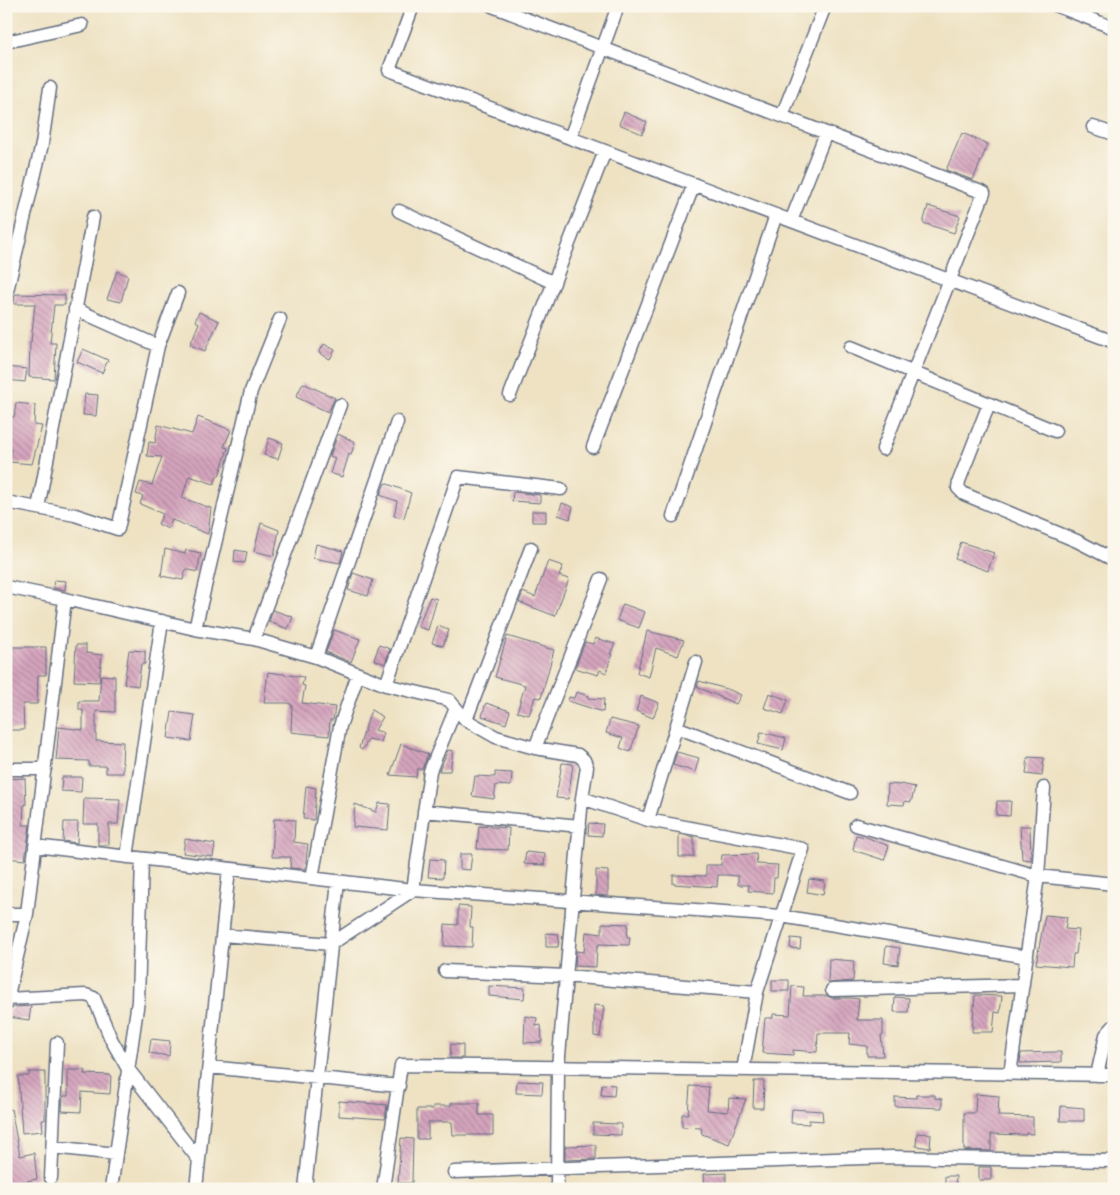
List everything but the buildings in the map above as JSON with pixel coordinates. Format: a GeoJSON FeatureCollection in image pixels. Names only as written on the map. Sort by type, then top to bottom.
{"type":"FeatureCollection","features":[{"type":"Feature","properties":{"kind":"street"},"geometry":{"type":"LineString","coordinates":[[413,6],[389,70],[1114,342]]}},
{"type":"Feature","properties":{"kind":"street"},"geometry":{"type":"LineString","coordinates":[[492,6],[984,193],[883,449]]}},
{"type":"Feature","properties":{"kind":"street"},"geometry":{"type":"LineString","coordinates":[[570,138],[618,6]]}},
{"type":"Feature","properties":{"kind":"street"},"geometry":{"type":"LineString","coordinates":[[782,116],[825,6]]}},
{"type":"Feature","properties":{"kind":"street"},"geometry":{"type":"LineString","coordinates":[[1057,6],[1114,28]]}},
{"type":"Feature","properties":{"kind":"street"},"geometry":{"type":"LineString","coordinates":[[6,42],[82,25]]}},
{"type":"Feature","properties":{"kind":"street"},"geometry":{"type":"LineString","coordinates":[[6,294],[42,144],[50,88]]}},
{"type":"Feature","properties":{"kind":"street"},"geometry":{"type":"LineString","coordinates":[[1093,127],[1114,134]]}},
{"type":"Feature","properties":{"kind":"street"},"geometry":{"type":"LineString","coordinates":[[791,221],[826,132]]}},
{"type":"Feature","properties":{"kind":"street"},"geometry":{"type":"LineString","coordinates":[[510,395],[605,151]]}},
{"type":"Feature","properties":{"kind":"street"},"geometry":{"type":"LineString","coordinates":[[593,447],[694,184]]}},
{"type":"Feature","properties":{"kind":"street"},"geometry":{"type":"LineString","coordinates":[[399,211],[554,283]]}},
{"type":"Feature","properties":{"kind":"street"},"geometry":{"type":"LineString","coordinates":[[673,516],[776,215]]}},
{"type":"Feature","properties":{"kind":"street"},"geometry":{"type":"LineString","coordinates":[[38,508],[92,217]]}},
{"type":"Feature","properties":{"kind":"street"},"geometry":{"type":"LineString","coordinates":[[6,502],[74,515],[118,529],[158,346],[178,293]]}},
{"type":"Feature","properties":{"kind":"street"},"geometry":{"type":"LineString","coordinates":[[75,308],[158,346]]}},
{"type":"Feature","properties":{"kind":"street"},"geometry":{"type":"LineString","coordinates":[[195,629],[251,391],[280,319]]}},
{"type":"Feature","properties":{"kind":"street"},"geometry":{"type":"LineString","coordinates":[[851,347],[1055,431]]}},
{"type":"Feature","properties":{"kind":"street"},"geometry":{"type":"LineString","coordinates":[[989,404],[958,488],[964,494],[1077,541],[1114,560]]}},
{"type":"Feature","properties":{"kind":"street"},"geometry":{"type":"LineString","coordinates":[[254,639],[340,405]]}},
{"type":"Feature","properties":{"kind":"street"},"geometry":{"type":"LineString","coordinates":[[316,657],[397,422]]}},
{"type":"Feature","properties":{"kind":"street"},"geometry":{"type":"LineString","coordinates":[[386,685],[458,477],[561,489]]}},
{"type":"Feature","properties":{"kind":"street"},"geometry":{"type":"LineString","coordinates":[[466,720],[531,548]]}},
{"type":"Feature","properties":{"kind":"street"},"geometry":{"type":"LineString","coordinates":[[535,748],[601,579]]}},
{"type":"Feature","properties":{"kind":"street"},"geometry":{"type":"LineString","coordinates":[[6,587],[65,598],[195,629],[254,639],[316,657],[386,685],[449,700],[466,720],[496,737],[535,748],[578,755],[584,760],[587,767],[582,798],[558,1067],[556,1189]]}},
{"type":"Feature","properties":{"kind":"street"},"geometry":{"type":"LineString","coordinates":[[65,598],[27,914],[7,1001],[86,995],[94,998],[111,1039],[128,1069],[199,1160]]}},
{"type":"Feature","properties":{"kind":"street"},"geometry":{"type":"LineString","coordinates":[[127,857],[162,621]]}},
{"type":"Feature","properties":{"kind":"street"},"geometry":{"type":"LineString","coordinates":[[648,820],[696,662]]}},
{"type":"Feature","properties":{"kind":"street"},"geometry":{"type":"LineString","coordinates":[[312,878],[340,726],[358,674]]}},
{"type":"Feature","properties":{"kind":"street"},"geometry":{"type":"LineString","coordinates":[[222,935],[331,944],[413,890],[430,771],[456,708]]}},
{"type":"Feature","properties":{"kind":"street"},"geometry":{"type":"LineString","coordinates":[[676,726],[850,793]]}},
{"type":"Feature","properties":{"kind":"street"},"geometry":{"type":"LineString","coordinates":[[6,769],[45,769]]}},
{"type":"Feature","properties":{"kind":"street"},"geometry":{"type":"LineString","coordinates":[[1010,1074],[1038,876],[1044,788]]}},
{"type":"Feature","properties":{"kind":"street"},"geometry":{"type":"LineString","coordinates":[[582,798],[648,820],[803,850],[757,992],[743,1070]]}},
{"type":"Feature","properties":{"kind":"street"},"geometry":{"type":"LineString","coordinates":[[424,812],[580,826]]}},
{"type":"Feature","properties":{"kind":"street"},"geometry":{"type":"LineString","coordinates":[[856,825],[1038,876],[1114,884]]}},
{"type":"Feature","properties":{"kind":"street"},"geometry":{"type":"LineString","coordinates":[[35,846],[413,890],[781,916],[1026,957]]}},
{"type":"Feature","properties":{"kind":"street"},"geometry":{"type":"LineString","coordinates":[[111,1189],[138,1001],[142,859]]}},
{"type":"Feature","properties":{"kind":"street"},"geometry":{"type":"LineString","coordinates":[[196,1189],[229,869]]}},
{"type":"Feature","properties":{"kind":"street"},"geometry":{"type":"LineString","coordinates":[[305,1189],[338,881]]}},
{"type":"Feature","properties":{"kind":"street"},"geometry":{"type":"LineString","coordinates":[[6,914],[27,914]]}},
{"type":"Feature","properties":{"kind":"street"},"geometry":{"type":"LineString","coordinates":[[446,971],[566,976],[757,992]]}},
{"type":"Feature","properties":{"kind":"street"},"geometry":{"type":"LineString","coordinates":[[832,990],[1023,984]]}},
{"type":"Feature","properties":{"kind":"street"},"geometry":{"type":"LineString","coordinates":[[1097,1075],[1106,1035],[1114,1026]]}},
{"type":"Feature","properties":{"kind":"street"},"geometry":{"type":"LineString","coordinates":[[52,1178],[57,1043]]}},
{"type":"Feature","properties":{"kind":"street"},"geometry":{"type":"LineString","coordinates":[[383,1189],[401,1065],[1114,1076]]}},
{"type":"Feature","properties":{"kind":"street"},"geometry":{"type":"LineString","coordinates":[[209,1067],[399,1086]]}},
{"type":"Feature","properties":{"kind":"street"},"geometry":{"type":"LineString","coordinates":[[53,1147],[116,1154]]}},
{"type":"Feature","properties":{"kind":"street"},"geometry":{"type":"LineString","coordinates":[[454,1172],[892,1157],[1114,1161]]}}]}
